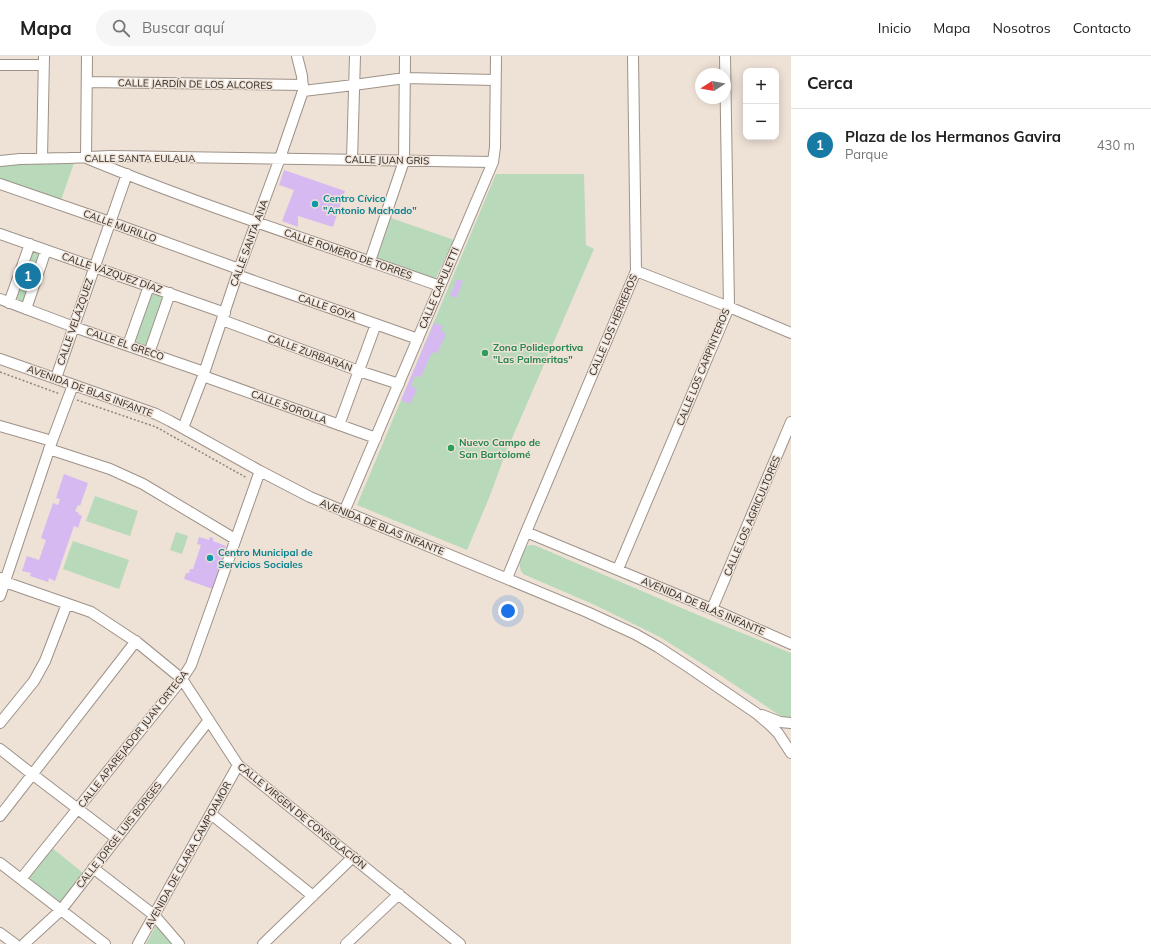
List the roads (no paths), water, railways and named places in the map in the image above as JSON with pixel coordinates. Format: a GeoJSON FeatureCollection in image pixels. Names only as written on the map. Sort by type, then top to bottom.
{"type":"FeatureCollection","features":[{"type":"Feature","properties":{"kind":"street"},"geometry":{"type":"LineString","coordinates":[[86,158],[87,56]]}},
{"type":"Feature","properties":{"kind":"street","name":"CALLE SANTA ANA"},"geometry":{"type":"LineString","coordinates":[[183,428],[204,374],[238,272],[280,158],[303,88],[302,76],[297,56]]}},
{"type":"Feature","properties":{"kind":"street"},"geometry":{"type":"LineString","coordinates":[[352,160],[355,56]]}},
{"type":"Feature","properties":{"kind":"street"},"geometry":{"type":"LineString","coordinates":[[370,261],[404,161],[405,56]]}},
{"type":"Feature","properties":{"kind":"street","name":"CALLE CAPULETTI"},"geometry":{"type":"LineString","coordinates":[[344,512],[493,162],[496,147],[496,56]]}},
{"type":"Feature","properties":{"kind":"street","name":"CALLE LOS HERREROS"},"geometry":{"type":"LineString","coordinates":[[507,578],[636,271],[632,56]]}},
{"type":"Feature","properties":{"kind":"street","name":"CALLE LOS CARPINTEROS"},"geometry":{"type":"LineString","coordinates":[[618,570],[729,307],[725,56]]}},
{"type":"Feature","properties":{"kind":"street"},"geometry":{"type":"LineString","coordinates":[[0,65],[44,61],[42,158]]}},
{"type":"Feature","properties":{"kind":"street","name":"CALLE JARDÍN DE LOS ALCORES"},"geometry":{"type":"LineString","coordinates":[[87,82],[303,88],[354,85],[405,78],[495,80]]}},
{"type":"Feature","properties":{"kind":"street","name":"CALLE SANTA EULALIA"},"geometry":{"type":"LineString","coordinates":[[0,161],[110,156],[280,158]]}},
{"type":"Feature","properties":{"kind":"street","name":"CALLE ROMERO DE TORRES"},"geometry":{"type":"LineString","coordinates":[[86,158],[256,222],[440,286]]}},
{"type":"Feature","properties":{"kind":"street","name":"CALLE JUAN GRIS"},"geometry":{"type":"LineString","coordinates":[[280,158],[493,162]]}},
{"type":"Feature","properties":{"kind":"street","name":"CALLE VELÁZQUEZ"},"geometry":{"type":"LineString","coordinates":[[56,378],[127,174]]}},
{"type":"Feature","properties":{"kind":"street","name":"CALLE MURILLO"},"geometry":{"type":"LineString","coordinates":[[0,184],[110,222],[238,272]]}},
{"type":"Feature","properties":{"kind":"street","name":"CALLE VÁZQUEZ DÍAZ"},"geometry":{"type":"LineString","coordinates":[[0,234],[170,293],[223,316]]}},
{"type":"Feature","properties":{"kind":"street"},"geometry":{"type":"LineString","coordinates":[[4,301],[30,244]]}},
{"type":"Feature","properties":{"kind":"street"},"geometry":{"type":"LineString","coordinates":[[26,308],[46,250]]}},
{"type":"Feature","properties":{"kind":"street"},"geometry":{"type":"LineString","coordinates":[[636,271],[791,333]]}},
{"type":"Feature","properties":{"kind":"street","name":"CALLE GOYA"},"geometry":{"type":"LineString","coordinates":[[238,272],[418,339]]}},
{"type":"Feature","properties":{"kind":"street"},"geometry":{"type":"LineString","coordinates":[[128,345],[149,286]]}},
{"type":"Feature","properties":{"kind":"street"},"geometry":{"type":"LineString","coordinates":[[149,352],[170,293]]}},
{"type":"Feature","properties":{"kind":"street","name":"CALLE EL GRECO"},"geometry":{"type":"LineString","coordinates":[[4,301],[149,352],[204,374]]}},
{"type":"Feature","properties":{"kind":"street","name":"CALLE ZURBARÁN"},"geometry":{"type":"LineString","coordinates":[[223,316],[359,371],[399,384]]}},
{"type":"Feature","properties":{"kind":"street"},"geometry":{"type":"LineString","coordinates":[[339,425],[376,324]]}},
{"type":"Feature","properties":{"kind":"street","name":"AVENIDA DE BLAS INFANTE"},"geometry":{"type":"LineString","coordinates":[[0,359],[142,409],[170,421],[310,497],[507,578],[635,634],[688,666],[756,713],[778,733],[791,753]]}},
{"type":"Feature","properties":{"kind":"street","name":"CALLE SOROLLA"},"geometry":{"type":"LineString","coordinates":[[204,374],[376,438]]}},
{"type":"Feature","properties":{"kind":"street"},"geometry":{"type":"LineString","coordinates":[[0,596],[2,580],[73,385]]}},
{"type":"Feature","properties":{"kind":"street","name":"CALLE LOS AGRICULTORES"},"geometry":{"type":"LineString","coordinates":[[712,609],[791,422]]}},
{"type":"Feature","properties":{"kind":"street"},"geometry":{"type":"LineString","coordinates":[[0,426],[51,445],[143,484],[236,539]]}},
{"type":"Feature","properties":{"kind":"street","name":"CALLE APAREJADOR JUAN ORTEGA"},"geometry":{"type":"LineString","coordinates":[[20,879],[182,679],[192,661],[260,471]]}},
{"type":"Feature","properties":{"kind":"street","name":"AVENIDA DE BLAS INFANTE"},"geometry":{"type":"LineString","coordinates":[[526,532],[712,609],[791,644]]}},
{"type":"Feature","properties":{"kind":"street","name":"CALLE VIRGEN DE CONSOLACIÓN"},"geometry":{"type":"LineString","coordinates":[[2,580],[91,612],[136,641],[182,679],[238,765],[460,944]]}},
{"type":"Feature","properties":{"kind":"street"},"geometry":{"type":"LineString","coordinates":[[0,723],[34,681],[45,661],[67,604]]}},
{"type":"Feature","properties":{"kind":"street"},"geometry":{"type":"LineString","coordinates":[[0,816],[136,641]]}},
{"type":"Feature","properties":{"kind":"street","name":"AVENIDA DE BLAS INFANTE"},"geometry":{"type":"LineString","coordinates":[[756,713],[780,722],[791,723]]}},
{"type":"Feature","properties":{"kind":"street","name":"CALLE JORGE LUIS BORGES"},"geometry":{"type":"LineString","coordinates":[[24,944],[61,910],[209,720]]}},
{"type":"Feature","properties":{"kind":"street"},"geometry":{"type":"LineString","coordinates":[[0,749],[116,838]]}},
{"type":"Feature","properties":{"kind":"street","name":"AVENIDA DE CLARA CAMPOAMOR"},"geometry":{"type":"LineString","coordinates":[[138,944],[238,765]]}},
{"type":"Feature","properties":{"kind":"street"},"geometry":{"type":"LineString","coordinates":[[211,814],[313,896]]}},
{"type":"Feature","properties":{"kind":"street"},"geometry":{"type":"LineString","coordinates":[[263,944],[353,857]]}},
{"type":"Feature","properties":{"kind":"street"},"geometry":{"type":"LineString","coordinates":[[0,863],[105,944]]}},
{"type":"Feature","properties":{"kind":"street"},"geometry":{"type":"LineString","coordinates":[[93,868],[154,915],[179,944]]}},
{"type":"Feature","properties":{"kind":"street"},"geometry":{"type":"LineString","coordinates":[[346,944],[399,894]]}},
{"type":"Feature","properties":{"kind":"street"},"geometry":{"type":"LineString","coordinates":[[1,935],[15,944]]}},
{"type":"Feature","properties":{"kind":"place","name":"Centro Cívico \"Antonio Machado\""},"geometry":{"type":"Point","coordinates":[315,204]}},
{"type":"Feature","properties":{"kind":"place","name":"Plaza de los Hermanos Gavira"},"geometry":{"type":"Point","coordinates":[28,276]}},
{"type":"Feature","properties":{"kind":"place","name":"Zona Polideportiva \"Las Palmeritas\""},"geometry":{"type":"Point","coordinates":[485,353]}},
{"type":"Feature","properties":{"kind":"place","name":"Nuevo Campo de San Bartolomé"},"geometry":{"type":"Point","coordinates":[451,448]}},
{"type":"Feature","properties":{"kind":"place","name":"Centro Municipal de Servicios Sociales"},"geometry":{"type":"Point","coordinates":[210,558]}}]}
